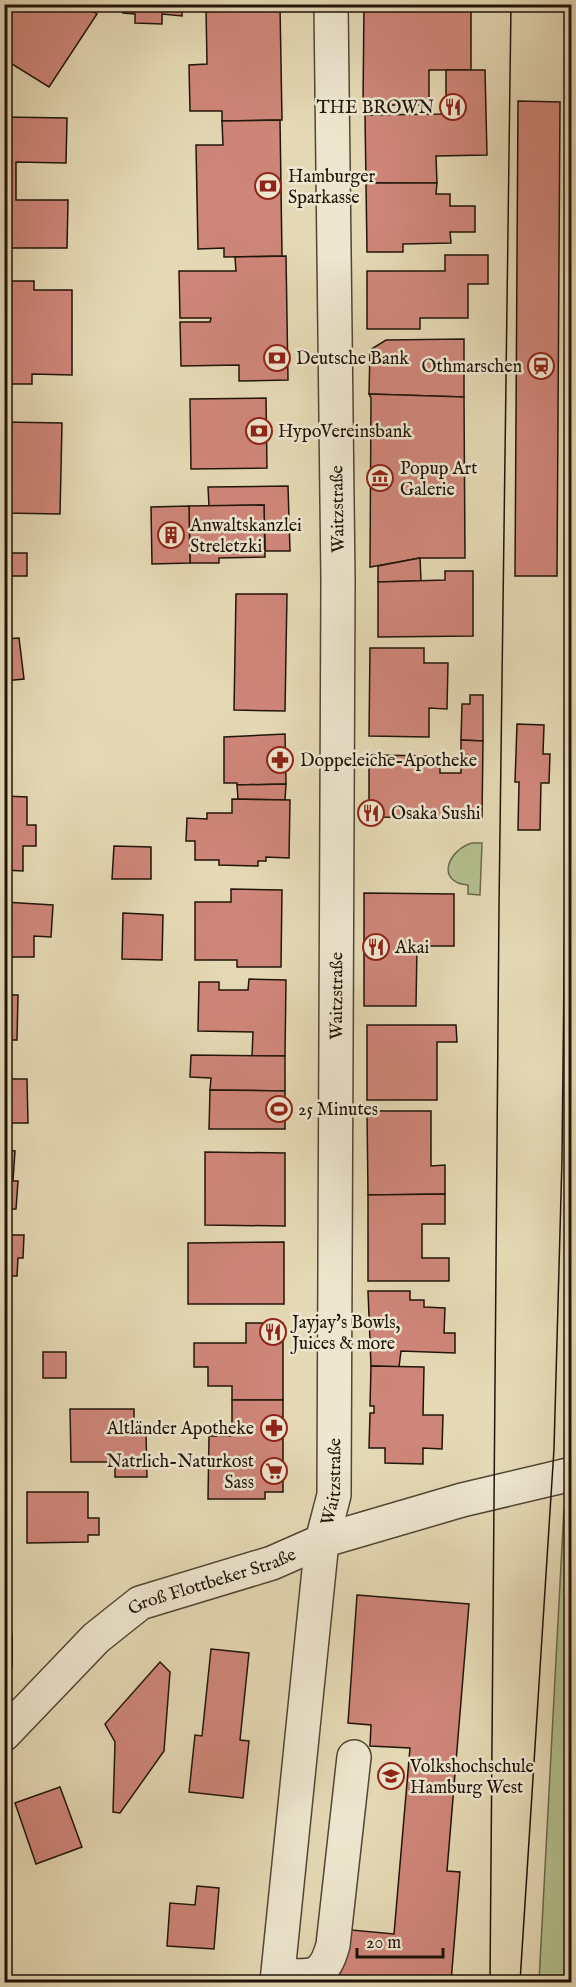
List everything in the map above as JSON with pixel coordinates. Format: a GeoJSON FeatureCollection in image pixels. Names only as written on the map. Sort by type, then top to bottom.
{"type":"FeatureCollection","features":[{"type":"Feature","properties":{"kind":"street","name":"Waitzstraße"},"geometry":{"type":"LineString","coordinates":[[277,1979],[322,1541],[334,1495],[338,573],[331,4]]}},
{"type":"Feature","properties":{"kind":"street","name":"Groß Flottbeker Straße"},"geometry":{"type":"LineString","coordinates":[[4,1734],[96,1638],[140,1603],[272,1563],[322,1541],[462,1500],[572,1474]]}},
{"type":"Feature","properties":{"kind":"street"},"geometry":{"type":"LineString","coordinates":[[277,1979],[307,1976],[322,1970],[328,1962],[333,1945],[354,1757]]}},
{"type":"Feature","properties":{"kind":"green space"},"geometry":{"type":"Polygon","coordinates":[[[472,843],[482,843],[480,895],[468,894],[468,885],[458,883],[451,878],[448,872],[451,859],[457,852],[472,843]]]}},
{"type":"Feature","properties":{"kind":"green space"},"geometry":{"type":"Polygon","coordinates":[[[571,1505],[571,1982],[539,1982],[564,1508],[571,1505]]]}},
{"type":"Feature","properties":{"kind":"building"},"geometry":{"type":"Polygon","coordinates":[[[4,4],[83,4],[97,14],[49,87],[4,59],[4,4]]]}},
{"type":"Feature","properties":{"kind":"building"},"geometry":{"type":"Polygon","coordinates":[[[124,4],[182,4],[182,16],[162,14],[162,24],[135,23],[135,14],[123,13],[124,4]]]}},
{"type":"Feature","properties":{"kind":"building"},"geometry":{"type":"Polygon","coordinates":[[[212,4],[280,4],[280,6],[212,8],[212,4]]]}},
{"type":"Feature","properties":{"kind":"building"},"geometry":{"type":"Polygon","coordinates":[[[364,4],[442,6],[442,4],[471,4],[471,70],[429,70],[429,105],[363,105],[364,4]]]}},
{"type":"Feature","properties":{"kind":"building"},"geometry":{"type":"Polygon","coordinates":[[[377,4],[442,4],[442,6],[377,6],[377,4]]]}},
{"type":"Feature","properties":{"kind":"building"},"geometry":{"type":"Polygon","coordinates":[[[280,6],[282,120],[222,121],[222,111],[190,111],[189,65],[207,64],[206,8],[280,6]]]}},
{"type":"Feature","properties":{"kind":"building"},"geometry":{"type":"Polygon","coordinates":[[[446,70],[485,70],[487,155],[436,156],[437,183],[366,183],[365,115],[446,114],[446,70]]]}},
{"type":"Feature","properties":{"kind":"building"},"geometry":{"type":"Polygon","coordinates":[[[518,101],[560,102],[557,576],[515,576],[518,101]]]}},
{"type":"Feature","properties":{"kind":"building"},"geometry":{"type":"Polygon","coordinates":[[[4,117],[67,118],[66,163],[16,162],[16,200],[68,200],[67,248],[4,248],[4,117]]]}},
{"type":"Feature","properties":{"kind":"building"},"geometry":{"type":"Polygon","coordinates":[[[280,120],[282,256],[224,257],[224,248],[198,249],[196,145],[223,145],[222,121],[280,120]]]}},
{"type":"Feature","properties":{"kind":"building"},"geometry":{"type":"Polygon","coordinates":[[[366,183],[437,183],[436,194],[450,194],[450,206],[475,206],[475,232],[450,232],[451,243],[403,244],[403,252],[367,252],[366,183]]]}},
{"type":"Feature","properties":{"kind":"building"},"geometry":{"type":"Polygon","coordinates":[[[445,255],[488,255],[488,284],[468,284],[468,318],[420,318],[420,329],[367,329],[367,271],[445,271],[445,255]]]}},
{"type":"Feature","properties":{"kind":"building"},"geometry":{"type":"Polygon","coordinates":[[[286,256],[288,380],[239,381],[239,365],[181,366],[180,322],[210,322],[211,318],[180,318],[179,271],[236,271],[235,257],[286,256]]]}},
{"type":"Feature","properties":{"kind":"building"},"geometry":{"type":"Polygon","coordinates":[[[4,281],[34,281],[34,290],[72,290],[72,375],[32,374],[32,384],[4,384],[4,281]]]}},
{"type":"Feature","properties":{"kind":"building"},"geometry":{"type":"Polygon","coordinates":[[[464,339],[464,397],[369,394],[370,350],[386,340],[464,339]]]}},
{"type":"Feature","properties":{"kind":"building"},"geometry":{"type":"Polygon","coordinates":[[[369,394],[464,397],[465,558],[420,558],[370,567],[371,398],[369,394]]]}},
{"type":"Feature","properties":{"kind":"building"},"geometry":{"type":"Polygon","coordinates":[[[266,398],[267,468],[191,469],[190,399],[266,398]]]}},
{"type":"Feature","properties":{"kind":"building"},"geometry":{"type":"Polygon","coordinates":[[[4,422],[62,423],[60,514],[4,513],[4,422]]]}},
{"type":"Feature","properties":{"kind":"building"},"geometry":{"type":"Polygon","coordinates":[[[288,486],[290,551],[265,551],[264,505],[209,506],[208,487],[288,486]]]}},
{"type":"Feature","properties":{"kind":"building"},"geometry":{"type":"Polygon","coordinates":[[[264,505],[265,557],[219,558],[219,563],[190,563],[189,506],[264,505]]]}},
{"type":"Feature","properties":{"kind":"building","name":"Anwaltskanzlei Streletzki"},"geometry":{"type":"Polygon","coordinates":[[[189,506],[190,563],[152,564],[151,507],[189,506]]]}},
{"type":"Feature","properties":{"kind":"building"},"geometry":{"type":"Polygon","coordinates":[[[4,547],[9,547],[9,553],[27,553],[27,576],[11,576],[11,590],[4,590],[4,547]]]}},
{"type":"Feature","properties":{"kind":"building"},"geometry":{"type":"Polygon","coordinates":[[[420,558],[421,581],[378,582],[378,566],[420,558]]]}},
{"type":"Feature","properties":{"kind":"building"},"geometry":{"type":"Polygon","coordinates":[[[445,571],[473,571],[473,636],[378,637],[378,582],[445,580],[445,571]]]}},
{"type":"Feature","properties":{"kind":"building"},"geometry":{"type":"Polygon","coordinates":[[[236,594],[287,594],[285,711],[234,710],[236,594]]]}},
{"type":"Feature","properties":{"kind":"building"},"geometry":{"type":"Polygon","coordinates":[[[19,638],[24,679],[4,681],[4,639],[19,638]]]}},
{"type":"Feature","properties":{"kind":"building"},"geometry":{"type":"Polygon","coordinates":[[[370,648],[424,648],[424,663],[448,663],[447,709],[429,708],[429,737],[369,736],[370,648]]]}},
{"type":"Feature","properties":{"kind":"building"},"geometry":{"type":"Polygon","coordinates":[[[470,695],[483,695],[483,741],[461,740],[462,704],[470,704],[470,695]]]}},
{"type":"Feature","properties":{"kind":"building"},"geometry":{"type":"Polygon","coordinates":[[[517,724],[544,725],[543,754],[550,754],[549,783],[541,783],[540,830],[518,830],[519,782],[515,782],[517,724]]]}},
{"type":"Feature","properties":{"kind":"building"},"geometry":{"type":"Polygon","coordinates":[[[4,729],[9,729],[8,784],[4,784],[4,729]]]}},
{"type":"Feature","properties":{"kind":"building"},"geometry":{"type":"Polygon","coordinates":[[[285,734],[286,784],[224,783],[224,737],[285,734]]]}},
{"type":"Feature","properties":{"kind":"building"},"geometry":{"type":"Polygon","coordinates":[[[461,740],[483,741],[482,818],[369,817],[369,755],[440,756],[440,773],[461,773],[461,740]]]}},
{"type":"Feature","properties":{"kind":"building"},"geometry":{"type":"Polygon","coordinates":[[[286,784],[285,800],[238,799],[237,785],[286,784]]]}},
{"type":"Feature","properties":{"kind":"building"},"geometry":{"type":"Polygon","coordinates":[[[4,796],[27,797],[27,825],[36,825],[36,846],[23,846],[23,871],[4,870],[4,796]]]}},
{"type":"Feature","properties":{"kind":"building"},"geometry":{"type":"Polygon","coordinates":[[[232,799],[290,800],[289,858],[266,857],[266,861],[258,861],[258,866],[219,865],[219,860],[195,860],[195,841],[186,841],[187,818],[207,819],[207,813],[232,813],[232,799]]]}},
{"type":"Feature","properties":{"kind":"building"},"geometry":{"type":"Polygon","coordinates":[[[114,846],[151,847],[151,879],[112,879],[114,846]]]}},
{"type":"Feature","properties":{"kind":"building"},"geometry":{"type":"Polygon","coordinates":[[[231,889],[282,890],[281,967],[237,967],[237,960],[195,960],[195,902],[231,902],[231,889]]]}},
{"type":"Feature","properties":{"kind":"building"},"geometry":{"type":"Polygon","coordinates":[[[364,893],[454,894],[454,946],[417,946],[416,1006],[364,1006],[364,893]]]}},
{"type":"Feature","properties":{"kind":"building"},"geometry":{"type":"Polygon","coordinates":[[[4,902],[53,905],[51,937],[34,936],[34,957],[4,957],[4,902]]]}},
{"type":"Feature","properties":{"kind":"building"},"geometry":{"type":"Polygon","coordinates":[[[123,913],[163,915],[162,960],[122,959],[123,913]]]}},
{"type":"Feature","properties":{"kind":"building"},"geometry":{"type":"Polygon","coordinates":[[[249,979],[286,980],[285,1056],[252,1056],[253,1032],[198,1031],[199,982],[219,982],[219,990],[248,990],[249,979]]]}},
{"type":"Feature","properties":{"kind":"building"},"geometry":{"type":"Polygon","coordinates":[[[4,995],[18,995],[17,1040],[4,1040],[4,995]]]}},
{"type":"Feature","properties":{"kind":"building"},"geometry":{"type":"Polygon","coordinates":[[[367,1025],[456,1025],[457,1042],[437,1042],[437,1100],[367,1100],[367,1025]]]}},
{"type":"Feature","properties":{"kind":"building"},"geometry":{"type":"Polygon","coordinates":[[[191,1055],[285,1056],[285,1091],[210,1090],[211,1078],[190,1077],[191,1055]]]}},
{"type":"Feature","properties":{"kind":"building"},"geometry":{"type":"Polygon","coordinates":[[[4,1065],[6,1079],[27,1079],[28,1123],[4,1123],[4,1065]]]}},
{"type":"Feature","properties":{"kind":"building"},"geometry":{"type":"Polygon","coordinates":[[[210,1090],[285,1091],[285,1129],[209,1129],[210,1090]]]}},
{"type":"Feature","properties":{"kind":"building"},"geometry":{"type":"Polygon","coordinates":[[[367,1111],[431,1111],[431,1166],[445,1165],[445,1194],[368,1195],[367,1111]]]}},
{"type":"Feature","properties":{"kind":"building"},"geometry":{"type":"Polygon","coordinates":[[[4,1150],[15,1151],[13,1181],[18,1181],[16,1209],[4,1209],[4,1150]]]}},
{"type":"Feature","properties":{"kind":"building"},"geometry":{"type":"Polygon","coordinates":[[[205,1152],[285,1153],[285,1226],[205,1225],[205,1152]]]}},
{"type":"Feature","properties":{"kind":"building"},"geometry":{"type":"Polygon","coordinates":[[[445,1194],[445,1224],[422,1224],[422,1258],[449,1258],[449,1281],[368,1281],[368,1195],[445,1194]]]}},
{"type":"Feature","properties":{"kind":"building"},"geometry":{"type":"Polygon","coordinates":[[[4,1235],[24,1235],[23,1258],[18,1258],[17,1276],[11,1276],[11,1294],[4,1294],[4,1235]]]}},
{"type":"Feature","properties":{"kind":"building"},"geometry":{"type":"Polygon","coordinates":[[[284,1242],[284,1304],[188,1304],[188,1243],[284,1242]]]}},
{"type":"Feature","properties":{"kind":"building"},"geometry":{"type":"Polygon","coordinates":[[[368,1291],[410,1291],[410,1300],[424,1300],[424,1307],[445,1308],[444,1333],[455,1333],[455,1353],[401,1351],[399,1367],[371,1366],[368,1291]]]}},
{"type":"Feature","properties":{"kind":"building"},"geometry":{"type":"Polygon","coordinates":[[[246,1323],[283,1323],[283,1400],[232,1400],[232,1386],[208,1386],[208,1367],[194,1367],[194,1343],[246,1343],[246,1323]]]}},
{"type":"Feature","properties":{"kind":"building"},"geometry":{"type":"Polygon","coordinates":[[[43,1352],[66,1352],[66,1378],[43,1378],[43,1352]]]}},
{"type":"Feature","properties":{"kind":"building"},"geometry":{"type":"Polygon","coordinates":[[[371,1366],[424,1367],[423,1415],[443,1415],[442,1449],[423,1448],[423,1464],[385,1463],[385,1448],[369,1448],[370,1413],[374,1413],[374,1406],[370,1406],[371,1366]]]}},
{"type":"Feature","properties":{"kind":"building"},"geometry":{"type":"Polygon","coordinates":[[[232,1400],[283,1400],[283,1492],[265,1492],[265,1499],[208,1499],[209,1436],[232,1436],[232,1400]]]}},
{"type":"Feature","properties":{"kind":"building"},"geometry":{"type":"Polygon","coordinates":[[[70,1409],[134,1409],[134,1432],[146,1432],[147,1477],[115,1477],[115,1462],[71,1462],[70,1409]]]}},
{"type":"Feature","properties":{"kind":"building"},"geometry":{"type":"Polygon","coordinates":[[[27,1492],[88,1492],[88,1518],[99,1518],[99,1535],[88,1535],[88,1542],[27,1543],[27,1492]]]}},
{"type":"Feature","properties":{"kind":"building"},"geometry":{"type":"Polygon","coordinates":[[[357,1595],[469,1604],[447,1871],[460,1872],[451,1982],[336,1982],[341,1929],[394,1934],[410,1748],[370,1746],[371,1725],[348,1723],[357,1595]]]}},
{"type":"Feature","properties":{"kind":"building"},"geometry":{"type":"Polygon","coordinates":[[[4,1634],[12,1634],[12,1667],[4,1667],[4,1634]]]}},
{"type":"Feature","properties":{"kind":"building"},"geometry":{"type":"Polygon","coordinates":[[[211,1649],[249,1653],[240,1740],[249,1741],[243,1798],[189,1792],[195,1735],[202,1736],[211,1649]]]}},
{"type":"Feature","properties":{"kind":"building"},"geometry":{"type":"Polygon","coordinates":[[[160,1662],[170,1672],[164,1751],[120,1813],[113,1812],[115,1742],[105,1724],[160,1662]]]}},
{"type":"Feature","properties":{"kind":"building"},"geometry":{"type":"Polygon","coordinates":[[[60,1787],[82,1847],[36,1864],[15,1803],[60,1787]]]}},
{"type":"Feature","properties":{"kind":"building"},"geometry":{"type":"Polygon","coordinates":[[[197,1886],[219,1888],[214,1949],[167,1946],[170,1903],[195,1905],[197,1886]]]}},
{"type":"Feature","properties":{"kind":"building"},"geometry":{"type":"Polygon","coordinates":[[[4,1891],[11,1913],[4,1914],[4,1891]]]}},
{"type":"Feature","properties":{"kind":"building"},"geometry":{"type":"Polygon","coordinates":[[[212,1978],[213,1982],[140,1982],[212,1978]]]}},
{"type":"Feature","properties":{"kind":"tram line"},"geometry":{"type":"LineString","coordinates":[[490,1982],[499,906],[511,4]]}},
{"type":"Feature","properties":{"kind":"tram line"},"geometry":{"type":"LineString","coordinates":[[566,4],[572,133]]}},
{"type":"Feature","properties":{"kind":"tram line"},"geometry":{"type":"LineString","coordinates":[[520,1982],[554,1449],[562,1159],[572,237]]}},
{"type":"Feature","properties":{"kind":"place","name":"THE BROWN"},"geometry":{"type":"Point","coordinates":[453,107]}},
{"type":"Feature","properties":{"kind":"place","name":"Hamburger Sparkasse"},"geometry":{"type":"Point","coordinates":[268,186]}},
{"type":"Feature","properties":{"kind":"place","name":"Deutsche Bank"},"geometry":{"type":"Point","coordinates":[277,358]}},
{"type":"Feature","properties":{"kind":"place","name":"Othmarschen"},"geometry":{"type":"Point","coordinates":[541,366]}},
{"type":"Feature","properties":{"kind":"place","name":"HypoVereinsbank"},"geometry":{"type":"Point","coordinates":[259,431]}},
{"type":"Feature","properties":{"kind":"place","name":"Popup Art Galerie"},"geometry":{"type":"Point","coordinates":[380,478]}},
{"type":"Feature","properties":{"kind":"place","name":"Anwaltskanzlei Streletzki"},"geometry":{"type":"Point","coordinates":[171,535]}},
{"type":"Feature","properties":{"kind":"place","name":"Doppeleiche-Apotheke"},"geometry":{"type":"Point","coordinates":[280,760]}},
{"type":"Feature","properties":{"kind":"place","name":"Osaka Sushi"},"geometry":{"type":"Point","coordinates":[371,813]}},
{"type":"Feature","properties":{"kind":"place","name":"Akai"},"geometry":{"type":"Point","coordinates":[376,947]}},
{"type":"Feature","properties":{"kind":"place","name":"25 Minutes"},"geometry":{"type":"Point","coordinates":[279,1109]}},
{"type":"Feature","properties":{"kind":"place","name":"Jayjay's Bowls, Juices & more"},"geometry":{"type":"Point","coordinates":[273,1332]}},
{"type":"Feature","properties":{"kind":"place","name":"Altländer Apotheke"},"geometry":{"type":"Point","coordinates":[274,1428]}},
{"type":"Feature","properties":{"kind":"place","name":"Natrlich-Naturkost Sass"},"geometry":{"type":"Point","coordinates":[274,1471]}},
{"type":"Feature","properties":{"kind":"place","name":"Volkshochschule Hamburg West"},"geometry":{"type":"Point","coordinates":[391,1776]}}]}
